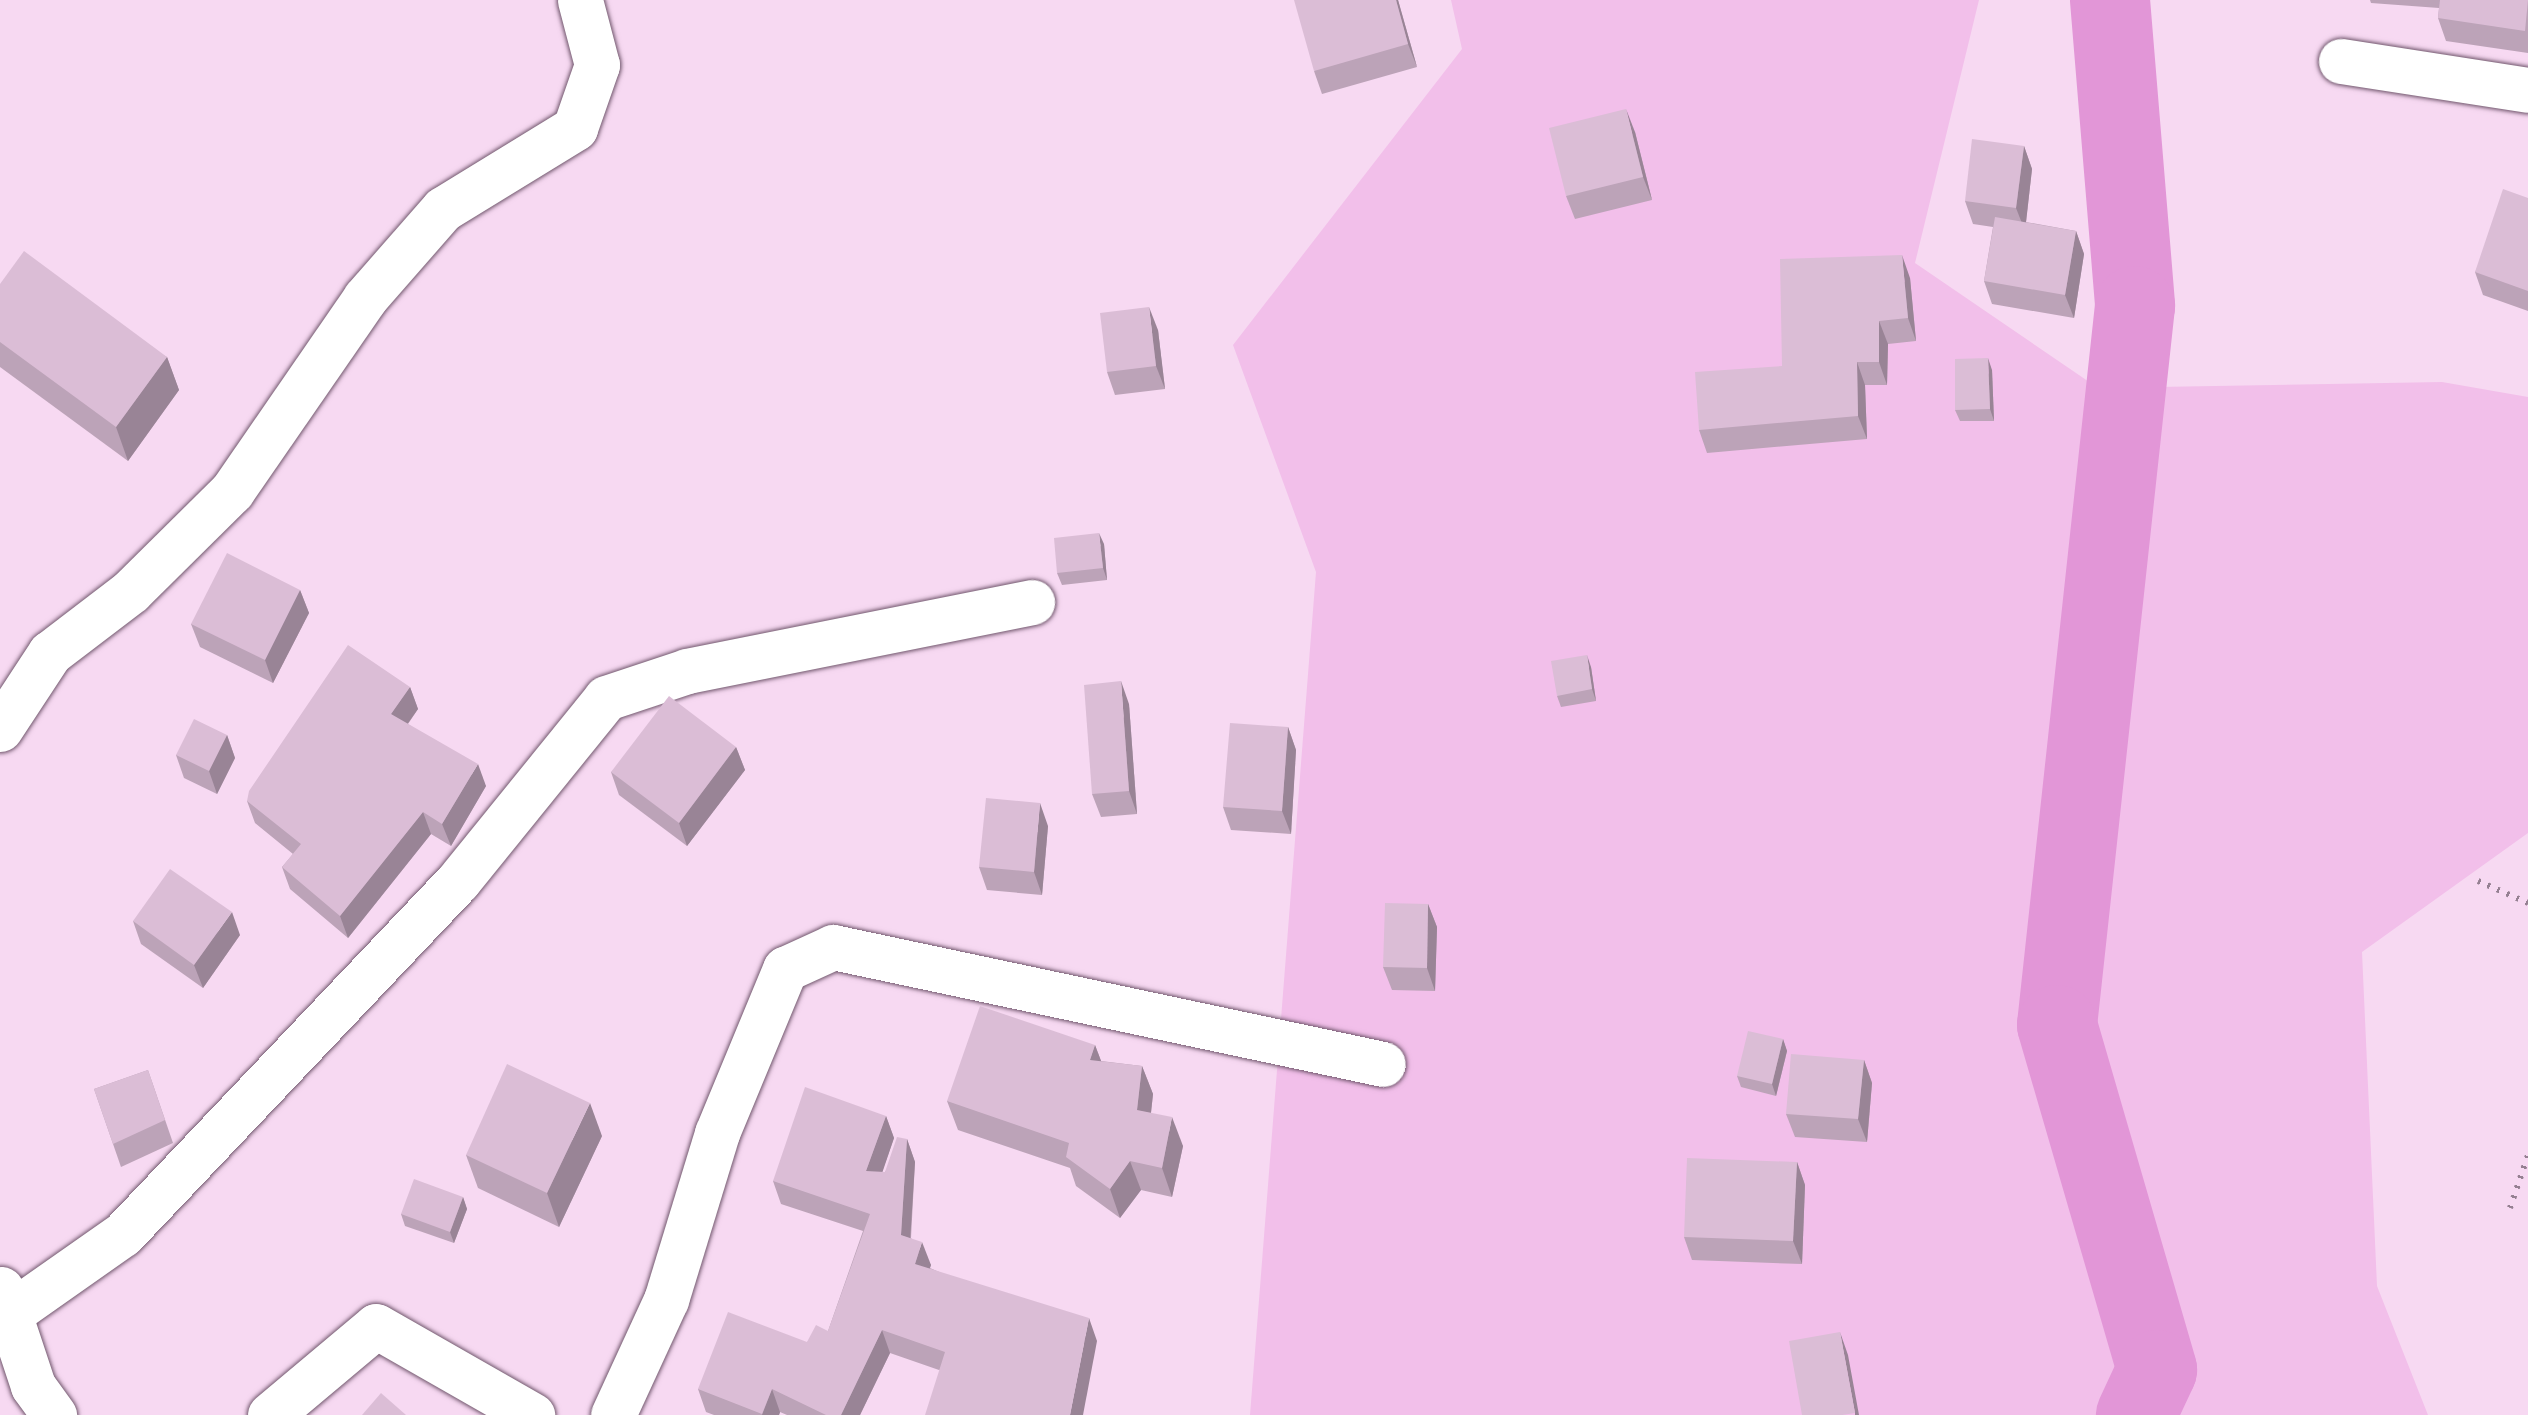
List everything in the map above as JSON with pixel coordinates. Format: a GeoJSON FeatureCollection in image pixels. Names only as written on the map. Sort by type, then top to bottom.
{"type":"FeatureCollection","features":[{"type":"Feature","properties":{"kind":"street"},"geometry":{"type":"LineString","coordinates":[[0,728],[50,653],[131,592],[232,491],[366,298],[443,208],[575,128],[597,65],[580,0]]}},
{"type":"Feature","properties":{"kind":"street"},"geometry":{"type":"LineString","coordinates":[[2341,61],[2528,90]]}},
{"type":"Feature","properties":{"kind":"street"},"geometry":{"type":"LineString","coordinates":[[54,1415],[33,1386],[5,1300],[123,1234],[458,881],[606,698],[687,671],[1032,602]]}},
{"type":"Feature","properties":{"kind":"street"},"geometry":{"type":"LineString","coordinates":[[613,1415],[666,1300],[718,1133],[784,969],[833,947],[1383,1064]]}},
{"type":"Feature","properties":{"kind":"street"},"geometry":{"type":"LineString","coordinates":[[270,1415],[376,1326],[532,1415]]}},
{"type":"Feature","properties":{"kind":"path"},"geometry":{"type":"LineString","coordinates":[[2478,881],[2528,903]]}},
{"type":"Feature","properties":{"kind":"path"},"geometry":{"type":"LineString","coordinates":[[2510,1208],[2528,1155]]}},
{"type":"Feature","properties":{"kind":"shaded area"},"geometry":{"type":"Polygon","coordinates":[[[1451,0],[1979,0],[1915,263],[2098,388],[2442,382],[2528,397],[2528,833],[2362,952],[2377,1286],[2428,1415],[1250,1415],[1316,572],[1233,345],[1462,49],[1451,0]]]}},
{"type":"Feature","properties":{"kind":"building"},"geometry":{"type":"Polygon","coordinates":[[[1294,0],[1396,0],[1408,44],[1314,71],[1294,0]]]}},
{"type":"Feature","properties":{"kind":"building"},"geometry":{"type":"Polygon","coordinates":[[[2440,0],[2528,0],[2525,31],[2438,18],[2440,0]]]}},
{"type":"Feature","properties":{"kind":"building"},"geometry":{"type":"Polygon","coordinates":[[[1626,109],[1643,177],[1566,196],[1549,128],[1626,109]]]}},
{"type":"Feature","properties":{"kind":"building"},"geometry":{"type":"Polygon","coordinates":[[[1972,139],[2024,146],[2016,208],[1965,201],[1972,139]]]}},
{"type":"Feature","properties":{"kind":"building"},"geometry":{"type":"Polygon","coordinates":[[[2503,189],[2528,198],[2528,291],[2475,272],[2503,189]]]}},
{"type":"Feature","properties":{"kind":"building"},"geometry":{"type":"Polygon","coordinates":[[[1995,217],[2076,231],[2065,295],[1984,281],[1995,217]]]}},
{"type":"Feature","properties":{"kind":"building"},"geometry":{"type":"Polygon","coordinates":[[[24,251],[167,357],[116,427],[0,342],[0,284],[24,251]]]}},
{"type":"Feature","properties":{"kind":"building"},"geometry":{"type":"Polygon","coordinates":[[[1902,255],[1908,318],[1879,321],[1879,362],[1857,362],[1858,416],[1699,430],[1695,372],[1782,366],[1780,259],[1902,255]]]}},
{"type":"Feature","properties":{"kind":"building"},"geometry":{"type":"Polygon","coordinates":[[[1149,307],[1156,366],[1107,372],[1100,313],[1149,307]]]}},
{"type":"Feature","properties":{"kind":"building"},"geometry":{"type":"Polygon","coordinates":[[[1988,358],[1990,409],[1955,410],[1955,359],[1988,358]]]}},
{"type":"Feature","properties":{"kind":"building"},"geometry":{"type":"Polygon","coordinates":[[[1099,533],[1103,568],[1057,573],[1054,538],[1099,533]]]}},
{"type":"Feature","properties":{"kind":"building"},"geometry":{"type":"Polygon","coordinates":[[[227,553],[300,590],[265,660],[191,624],[227,553]]]}},
{"type":"Feature","properties":{"kind":"building"},"geometry":{"type":"Polygon","coordinates":[[[348,645],[410,687],[391,714],[478,764],[442,824],[423,812],[340,916],[282,867],[301,844],[247,801],[249,791],[348,645]]]}},
{"type":"Feature","properties":{"kind":"building"},"geometry":{"type":"Polygon","coordinates":[[[1587,655],[1592,689],[1557,696],[1551,661],[1587,655]]]}},
{"type":"Feature","properties":{"kind":"building"},"geometry":{"type":"Polygon","coordinates":[[[1121,681],[1129,791],[1092,794],[1084,685],[1121,681]]]}},
{"type":"Feature","properties":{"kind":"building"},"geometry":{"type":"Polygon","coordinates":[[[669,696],[736,747],[679,823],[611,772],[669,696]]]}},
{"type":"Feature","properties":{"kind":"building"},"geometry":{"type":"Polygon","coordinates":[[[194,719],[227,735],[209,771],[176,755],[194,719]]]}},
{"type":"Feature","properties":{"kind":"building"},"geometry":{"type":"Polygon","coordinates":[[[1230,723],[1288,727],[1282,811],[1223,807],[1230,723]]]}},
{"type":"Feature","properties":{"kind":"building"},"geometry":{"type":"Polygon","coordinates":[[[986,798],[1040,803],[1034,872],[979,867],[986,798]]]}},
{"type":"Feature","properties":{"kind":"building"},"geometry":{"type":"Polygon","coordinates":[[[170,869],[232,912],[194,965],[133,921],[170,869]]]}},
{"type":"Feature","properties":{"kind":"building"},"geometry":{"type":"Polygon","coordinates":[[[1385,903],[1428,904],[1427,968],[1383,967],[1385,903]]]}},
{"type":"Feature","properties":{"kind":"building"},"geometry":{"type":"Polygon","coordinates":[[[980,1006],[1095,1045],[1090,1060],[1142,1066],[1137,1110],[1172,1117],[1162,1168],[1130,1161],[1110,1189],[1066,1157],[1069,1143],[947,1101],[980,1006]]]}},
{"type":"Feature","properties":{"kind":"building"},"geometry":{"type":"Polygon","coordinates":[[[1748,1031],[1783,1039],[1772,1084],[1737,1076],[1748,1031]]]}},
{"type":"Feature","properties":{"kind":"building"},"geometry":{"type":"Polygon","coordinates":[[[1791,1054],[1864,1060],[1858,1119],[1786,1114],[1791,1054]]]}},
{"type":"Feature","properties":{"kind":"building"},"geometry":{"type":"Polygon","coordinates":[[[507,1064],[590,1103],[547,1193],[466,1155],[507,1064]]]}},
{"type":"Feature","properties":{"kind":"building"},"geometry":{"type":"Polygon","coordinates":[[[148,1070],[165,1120],[113,1144],[94,1089],[148,1070]]]}},
{"type":"Feature","properties":{"kind":"building"},"geometry":{"type":"Polygon","coordinates":[[[805,1087],[886,1116],[866,1171],[885,1172],[897,1137],[907,1139],[901,1235],[922,1242],[915,1264],[1089,1318],[1070,1415],[925,1415],[945,1352],[882,1330],[841,1415],[826,1415],[772,1389],[762,1414],[698,1389],[728,1312],[807,1342],[816,1325],[828,1331],[870,1214],[773,1181],[805,1087]]]}},
{"type":"Feature","properties":{"kind":"building"},"geometry":{"type":"Polygon","coordinates":[[[1687,1158],[1797,1162],[1793,1241],[1684,1237],[1687,1158]]]}},
{"type":"Feature","properties":{"kind":"building"},"geometry":{"type":"Polygon","coordinates":[[[414,1179],[463,1197],[450,1232],[401,1214],[414,1179]]]}},
{"type":"Feature","properties":{"kind":"building"},"geometry":{"type":"Polygon","coordinates":[[[1840,1332],[1855,1413],[1802,1415],[1789,1341],[1840,1332]]]}},
{"type":"Feature","properties":{"kind":"building"},"geometry":{"type":"Polygon","coordinates":[[[381,1393],[406,1415],[362,1415],[381,1393]]]}},
{"type":"Feature","properties":{"kind":"waterway"},"geometry":{"type":"LineString","coordinates":[[2110,0],[2135,306],[2057,1025],[2157,1370],[2136,1415]]}}]}
